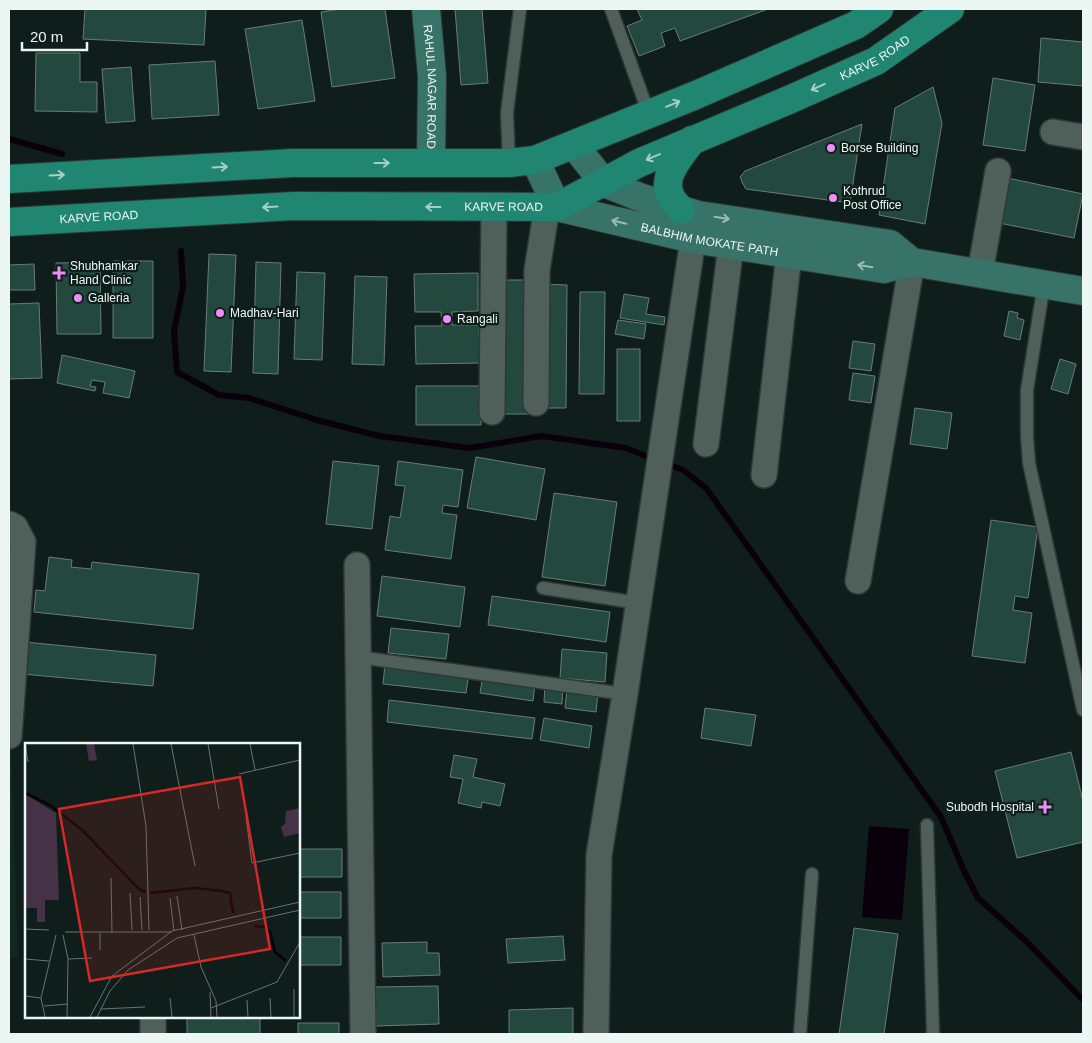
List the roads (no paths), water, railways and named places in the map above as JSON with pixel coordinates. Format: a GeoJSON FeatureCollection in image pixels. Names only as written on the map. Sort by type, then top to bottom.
{"type":"FeatureCollection","features":[{"type":"Feature","properties":{"kind":"main road","name":"RAHUL NAGAR ROAD"},"geometry":{"type":"LineString","coordinates":[[426,9],[432,76],[431,163]]}},
{"type":"Feature","properties":{"kind":"main road"},"geometry":{"type":"LineString","coordinates":[[9,178],[293,163],[509,163],[536,160],[649,114],[856,25],[880,9]]}},
{"type":"Feature","properties":{"kind":"main road","name":"KARVE ROAD"},"geometry":{"type":"LineString","coordinates":[[9,222],[294,206],[552,207],[604,183],[640,163],[876,61],[950,9]]}},
{"type":"Feature","properties":{"kind":"main road"},"geometry":{"type":"LineString","coordinates":[[681,210],[671,198],[668,189],[668,179],[674,166],[692,140]]}},
{"type":"Feature","properties":{"kind":"main road"},"geometry":{"type":"LineString","coordinates":[[574,145],[604,183]]}},
{"type":"Feature","properties":{"kind":"main road"},"geometry":{"type":"LineString","coordinates":[[536,160],[552,207]]}},
{"type":"Feature","properties":{"kind":"main road","name":"BALBHIM MOKATE PATH"},"geometry":{"type":"LineString","coordinates":[[604,183],[642,198],[698,215],[890,244],[912,262]]}},
{"type":"Feature","properties":{"kind":"main road","name":"BALBHIM MOKATE PATH"},"geometry":{"type":"LineString","coordinates":[[552,207],[693,239],[884,269],[912,262],[1083,290]]}},
{"type":"Feature","properties":{"kind":"street"},"geometry":{"type":"LineString","coordinates":[[1053,132],[1083,137]]}},
{"type":"Feature","properties":{"kind":"street"},"geometry":{"type":"LineString","coordinates":[[980,273],[998,171]]}},
{"type":"Feature","properties":{"kind":"street"},"geometry":{"type":"LineString","coordinates":[[492,412],[494,207]]}},
{"type":"Feature","properties":{"kind":"street"},"geometry":{"type":"LineString","coordinates":[[536,403],[537,270],[552,207]]}},
{"type":"Feature","properties":{"kind":"street"},"geometry":{"type":"LineString","coordinates":[[596,1034],[599,855],[693,239]]}},
{"type":"Feature","properties":{"kind":"street"},"geometry":{"type":"LineString","coordinates":[[706,444],[731,245]]}},
{"type":"Feature","properties":{"kind":"street"},"geometry":{"type":"LineString","coordinates":[[764,475],[789,254]]}},
{"type":"Feature","properties":{"kind":"street"},"geometry":{"type":"LineString","coordinates":[[858,581],[912,262]]}},
{"type":"Feature","properties":{"kind":"street"},"geometry":{"type":"LineString","coordinates":[[9,524],[15,528],[23,542],[9,736]]}},
{"type":"Feature","properties":{"kind":"street"},"geometry":{"type":"LineString","coordinates":[[357,565],[362,1034]]}},
{"type":"Feature","properties":{"kind":"street"},"geometry":{"type":"LineString","coordinates":[[153,1018],[153,1034]]}},
{"type":"Feature","properties":{"kind":"lane"},"geometry":{"type":"LineString","coordinates":[[509,163],[507,113],[520,9]]}},
{"type":"Feature","properties":{"kind":"lane"},"geometry":{"type":"LineString","coordinates":[[611,9],[649,114]]}},
{"type":"Feature","properties":{"kind":"lane"},"geometry":{"type":"LineString","coordinates":[[1044,284],[1027,390],[1029,463],[1083,710]]}},
{"type":"Feature","properties":{"kind":"lane"},"geometry":{"type":"LineString","coordinates":[[543,588],[638,603]]}},
{"type":"Feature","properties":{"kind":"lane"},"geometry":{"type":"LineString","coordinates":[[358,657],[625,694]]}},
{"type":"Feature","properties":{"kind":"lane"},"geometry":{"type":"LineString","coordinates":[[927,825],[932,1034]]}},
{"type":"Feature","properties":{"kind":"lane"},"geometry":{"type":"LineString","coordinates":[[800,1034],[812,874]]}},
{"type":"Feature","properties":{"kind":"waterway"},"geometry":{"type":"LineString","coordinates":[[9,139],[62,154]]}},
{"type":"Feature","properties":{"kind":"waterway"},"geometry":{"type":"LineString","coordinates":[[181,251],[183,287],[174,331],[177,372],[219,395],[249,398],[317,420],[379,436],[470,448],[541,436],[626,448],[656,460]]}},
{"type":"Feature","properties":{"kind":"waterway"},"geometry":{"type":"LineString","coordinates":[[665,463],[683,470],[706,488],[941,817],[964,871],[978,898],[1027,942],[1083,1000]]}},
{"type":"Feature","properties":{"kind":"place","name":"Borse Building"},"geometry":{"type":"Point","coordinates":[831,148]}},
{"type":"Feature","properties":{"kind":"place","name":"Kothrud Post Office"},"geometry":{"type":"Point","coordinates":[833,198]}},
{"type":"Feature","properties":{"kind":"place","name":"Shubhamkar Hand Clinic"},"geometry":{"type":"Point","coordinates":[59,273]}},
{"type":"Feature","properties":{"kind":"place","name":"Galleria"},"geometry":{"type":"Point","coordinates":[78,298]}},
{"type":"Feature","properties":{"kind":"place","name":"Madhav-Hari"},"geometry":{"type":"Point","coordinates":[220,313]}},
{"type":"Feature","properties":{"kind":"place","name":"Rangali"},"geometry":{"type":"Point","coordinates":[447,319]}},
{"type":"Feature","properties":{"kind":"place","name":"Subodh Hospital"},"geometry":{"type":"Point","coordinates":[1045,807]}}]}
